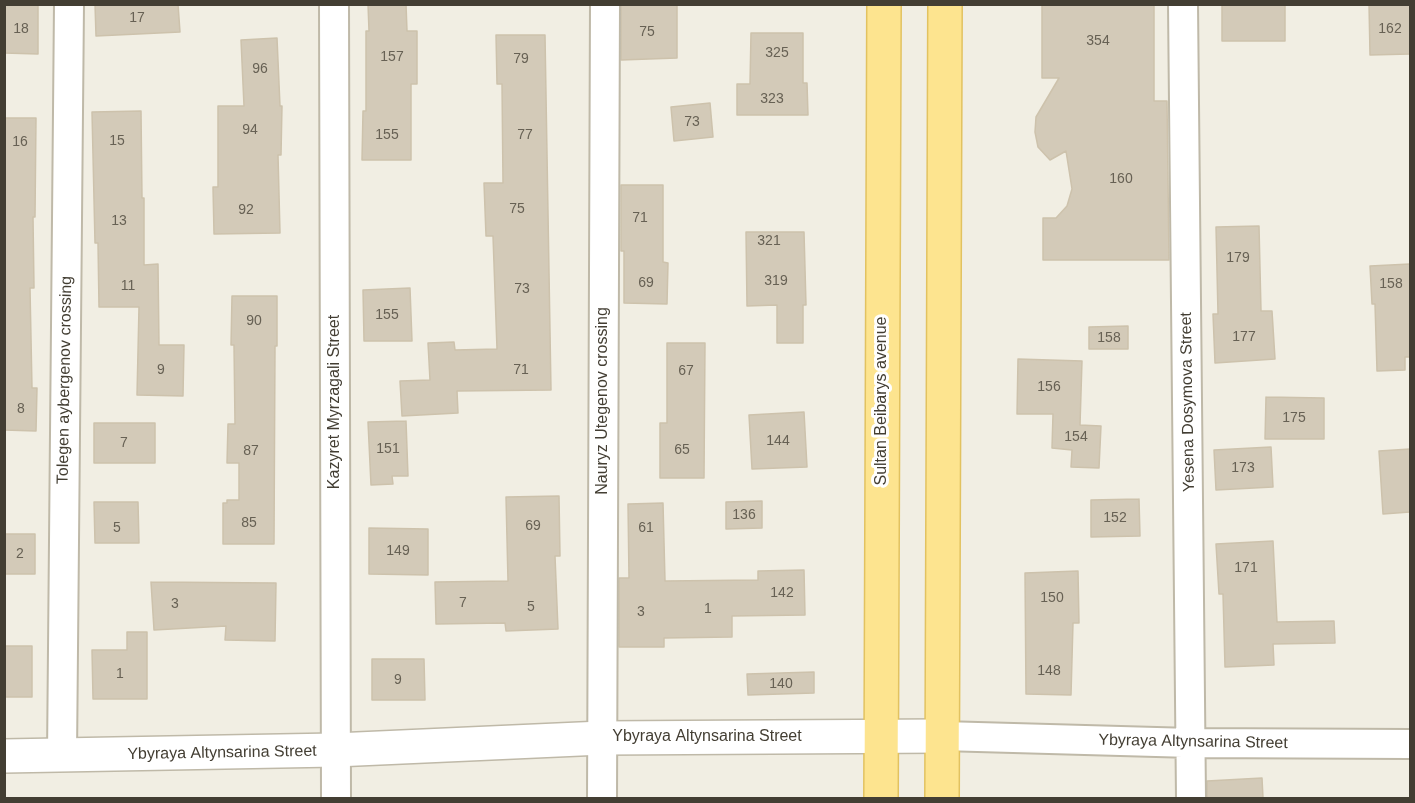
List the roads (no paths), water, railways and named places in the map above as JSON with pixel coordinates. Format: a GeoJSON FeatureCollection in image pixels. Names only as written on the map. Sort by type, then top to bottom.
{"type":"FeatureCollection","features":[{"type":"Feature","properties":{"kind":"main road","name":"Sultan Beibarys avenue"},"geometry":{"type":"LineString","coordinates":[[880,798],[884,4]]}},
{"type":"Feature","properties":{"kind":"main road"},"geometry":{"type":"LineString","coordinates":[[942,798],[945,4]]}},
{"type":"Feature","properties":{"kind":"street","name":"Tolegen aybergenov crossing"},"geometry":{"type":"LineString","coordinates":[[62,756],[69,4]]}},
{"type":"Feature","properties":{"kind":"street","name":"Kazyret Myrzagali Street"},"geometry":{"type":"LineString","coordinates":[[334,4],[336,798]]}},
{"type":"Feature","properties":{"kind":"street","name":"Nauryz Utegenov crossing"},"geometry":{"type":"LineString","coordinates":[[602,798],[605,4]]}},
{"type":"Feature","properties":{"kind":"street","name":"Yesena Dosymova Street"},"geometry":{"type":"LineString","coordinates":[[1183,4],[1191,798]]}},
{"type":"Feature","properties":{"kind":"street","name":"Ybyraya Altynsarina Street"},"geometry":{"type":"LineString","coordinates":[[4,756],[335,750],[602,738],[942,736],[1192,743],[1410,744]]}}]}
